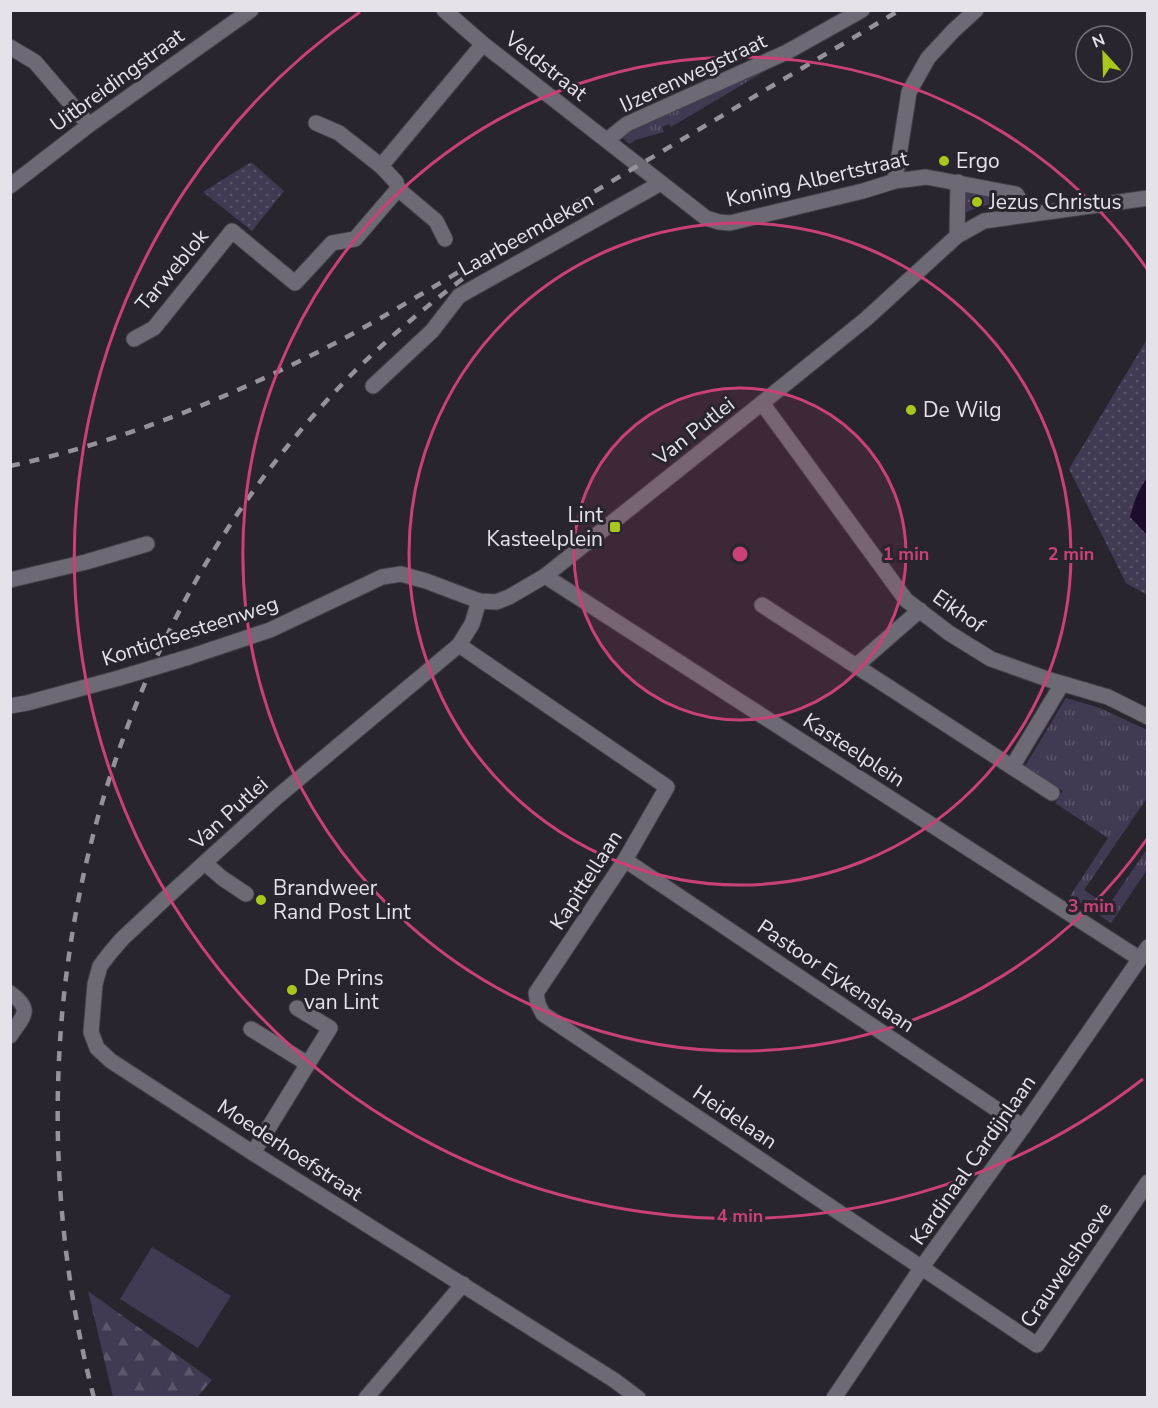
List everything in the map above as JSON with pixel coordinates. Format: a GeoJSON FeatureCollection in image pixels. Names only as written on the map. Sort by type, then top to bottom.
{"type":"FeatureCollection","features":[{"type":"Feature","properties":{"kind":"street","name":"Uitbreidingstraat"},"geometry":{"type":"LineString","coordinates":[[10,186],[89,125],[251,10]]}},
{"type":"Feature","properties":{"kind":"street","name":"Veldstraat"},"geometry":{"type":"LineString","coordinates":[[444,10],[483,44],[623,153]]}},
{"type":"Feature","properties":{"kind":"street","name":"IJzerenwegstraat"},"geometry":{"type":"LineString","coordinates":[[607,140],[627,124],[787,52],[862,10]]}},
{"type":"Feature","properties":{"kind":"street"},"geometry":{"type":"LineString","coordinates":[[895,181],[909,92],[928,58],[976,10]]}},
{"type":"Feature","properties":{"kind":"street"},"geometry":{"type":"LineString","coordinates":[[381,166],[483,44]]}},
{"type":"Feature","properties":{"kind":"street"},"geometry":{"type":"LineString","coordinates":[[10,47],[35,62],[89,125]]}},
{"type":"Feature","properties":{"kind":"street"},"geometry":{"type":"LineString","coordinates":[[316,123],[339,134],[381,166],[396,182],[398,189],[436,221],[445,239]]}},
{"type":"Feature","properties":{"kind":"street","name":"Koning Albertstraat"},"geometry":{"type":"LineString","coordinates":[[623,153],[706,218],[719,222],[730,223],[895,181],[926,177],[1016,194],[1028,213]]}},
{"type":"Feature","properties":{"kind":"street"},"geometry":{"type":"LineString","coordinates":[[957,236],[958,182]]}},
{"type":"Feature","properties":{"kind":"street","name":"Laarbeemdeken"},"geometry":{"type":"LineString","coordinates":[[373,386],[436,326],[459,296],[661,183]]}},
{"type":"Feature","properties":{"kind":"street","name":"Tarweblok"},"geometry":{"type":"LineString","coordinates":[[134,339],[154,328],[232,231],[295,283],[332,243],[355,239],[398,189]]}},
{"type":"Feature","properties":{"kind":"street"},"geometry":{"type":"LineString","coordinates":[[957,236],[984,221],[1028,213],[1148,198]]}},
{"type":"Feature","properties":{"kind":"street","name":"Van Putlei"},"geometry":{"type":"LineString","coordinates":[[97,1048],[91,1032],[95,984],[100,966],[123,939],[277,797],[459,645],[472,624],[479,602],[496,602],[509,597],[545,576],[866,319],[957,236]]}},
{"type":"Feature","properties":{"kind":"street","name":"Eikhof"},"geometry":{"type":"LineString","coordinates":[[762,403],[906,600],[949,633],[991,659],[1062,684],[1108,697],[1148,717]]}},
{"type":"Feature","properties":{"kind":"street"},"geometry":{"type":"LineString","coordinates":[[10,580],[147,544]]}},
{"type":"Feature","properties":{"kind":"street","name":"Kontichsesteenweg"},"geometry":{"type":"LineString","coordinates":[[10,706],[119,678],[270,630],[382,577],[401,574],[426,581],[479,602]]}},
{"type":"Feature","properties":{"kind":"street","name":"Kasteelplein"},"geometry":{"type":"LineString","coordinates":[[545,576],[1144,953]]}},
{"type":"Feature","properties":{"kind":"street"},"geometry":{"type":"LineString","coordinates":[[762,605],[1052,793]]}},
{"type":"Feature","properties":{"kind":"street"},"geometry":{"type":"LineString","coordinates":[[857,665],[920,610]]}},
{"type":"Feature","properties":{"kind":"street","name":"Kapittellaan"},"geometry":{"type":"LineString","coordinates":[[459,645],[668,787],[625,860],[536,993]]}},
{"type":"Feature","properties":{"kind":"street"},"geometry":{"type":"LineString","coordinates":[[1012,767],[1062,684]]}},
{"type":"Feature","properties":{"kind":"street","name":"Pastoor Eykenslaan"},"geometry":{"type":"LineString","coordinates":[[625,860],[1023,1127]]}},
{"type":"Feature","properties":{"kind":"street"},"geometry":{"type":"LineString","coordinates":[[205,863],[246,894]]}},
{"type":"Feature","properties":{"kind":"street","name":"Kardinaal Cardijnlaan"},"geometry":{"type":"LineString","coordinates":[[834,1398],[922,1267],[1144,953]]}},
{"type":"Feature","properties":{"kind":"street"},"geometry":{"type":"LineString","coordinates":[[10,993],[20,1000],[25,1014],[10,1036]]}},
{"type":"Feature","properties":{"kind":"street","name":"Heidelaan"},"geometry":{"type":"LineString","coordinates":[[536,993],[543,1014],[922,1267]]}},
{"type":"Feature","properties":{"kind":"street"},"geometry":{"type":"LineString","coordinates":[[253,1152],[330,1028],[297,1008]]}},
{"type":"Feature","properties":{"kind":"street"},"geometry":{"type":"LineString","coordinates":[[251,1029],[308,1065]]}},
{"type":"Feature","properties":{"kind":"street","name":"Moederhoefstraat"},"geometry":{"type":"LineString","coordinates":[[97,1048],[111,1061],[614,1380],[638,1398]]}},
{"type":"Feature","properties":{"kind":"street","name":"Crauwelshoeve"},"geometry":{"type":"LineString","coordinates":[[922,1267],[1037,1345],[1148,1182]]}},
{"type":"Feature","properties":{"kind":"street"},"geometry":{"type":"LineString","coordinates":[[366,1398],[463,1284]]}},
{"type":"Feature","properties":{"kind":"green space"},"geometry":{"type":"Polygon","coordinates":[[[777,64],[671,127],[669,124],[662,127],[664,132],[635,140],[629,144],[621,136],[621,134],[777,64]]]}},
{"type":"Feature","properties":{"kind":"green space"},"geometry":{"type":"Polygon","coordinates":[[[251,162],[284,191],[252,231],[203,192],[251,162]]]}},
{"type":"Feature","properties":{"kind":"green space"},"geometry":{"type":"Polygon","coordinates":[[[965,190],[1007,200],[965,213],[965,190]]]}},
{"type":"Feature","properties":{"kind":"green space"},"geometry":{"type":"Polygon","coordinates":[[[1147,339],[1147,595],[1126,583],[1069,469],[1147,339]]]}},
{"type":"Feature","properties":{"kind":"green space"},"geometry":{"type":"Polygon","coordinates":[[[1066,698],[1100,708],[1147,730],[1147,798],[1084,890],[1108,906],[1147,849],[1147,870],[1111,923],[1070,896],[1108,838],[1055,803],[1063,791],[1025,766],[1066,698]]]}},
{"type":"Feature","properties":{"kind":"green space"},"geometry":{"type":"Polygon","coordinates":[[[152,1247],[231,1296],[198,1348],[120,1299],[152,1247]]]}},
{"type":"Feature","properties":{"kind":"green space"},"geometry":{"type":"Polygon","coordinates":[[[88,1291],[212,1380],[197,1397],[113,1397],[88,1291]]]}},
{"type":"Feature","properties":{"kind":"shaded area"},"geometry":{"type":"Polygon","coordinates":[[[1147,478],[1147,535],[1130,517],[1137,496],[1147,478]]]}},
{"type":"Feature","properties":{"kind":"railway"},"geometry":{"type":"LineString","coordinates":[[560,212],[900,10]]}},
{"type":"Feature","properties":{"kind":"railway"},"geometry":{"type":"LineString","coordinates":[[94,1398],[67,1261],[58,1123],[65,985],[89,850],[130,719],[188,594],[263,478],[354,372],[404,326],[484,263],[568,207]]}},
{"type":"Feature","properties":{"kind":"railway"},"geometry":{"type":"LineString","coordinates":[[10,466],[88,446],[165,420],[276,373],[388,314],[462,270]]}},
{"type":"Feature","properties":{"kind":"place","name":"Ergo"},"geometry":{"type":"Point","coordinates":[944,161]}},
{"type":"Feature","properties":{"kind":"place","name":"Jezus Christus"},"geometry":{"type":"Point","coordinates":[977,202]}},
{"type":"Feature","properties":{"kind":"place","name":"De Wilg"},"geometry":{"type":"Point","coordinates":[911,410]}},
{"type":"Feature","properties":{"kind":"place","name":"Lint Kasteelplein"},"geometry":{"type":"Point","coordinates":[615,527]}},
{"type":"Feature","properties":{"kind":"place","name":"Brandweer Rand Post Lint"},"geometry":{"type":"Point","coordinates":[261,900]}},
{"type":"Feature","properties":{"kind":"place","name":"De Prins van Lint"},"geometry":{"type":"Point","coordinates":[292,990]}}]}
